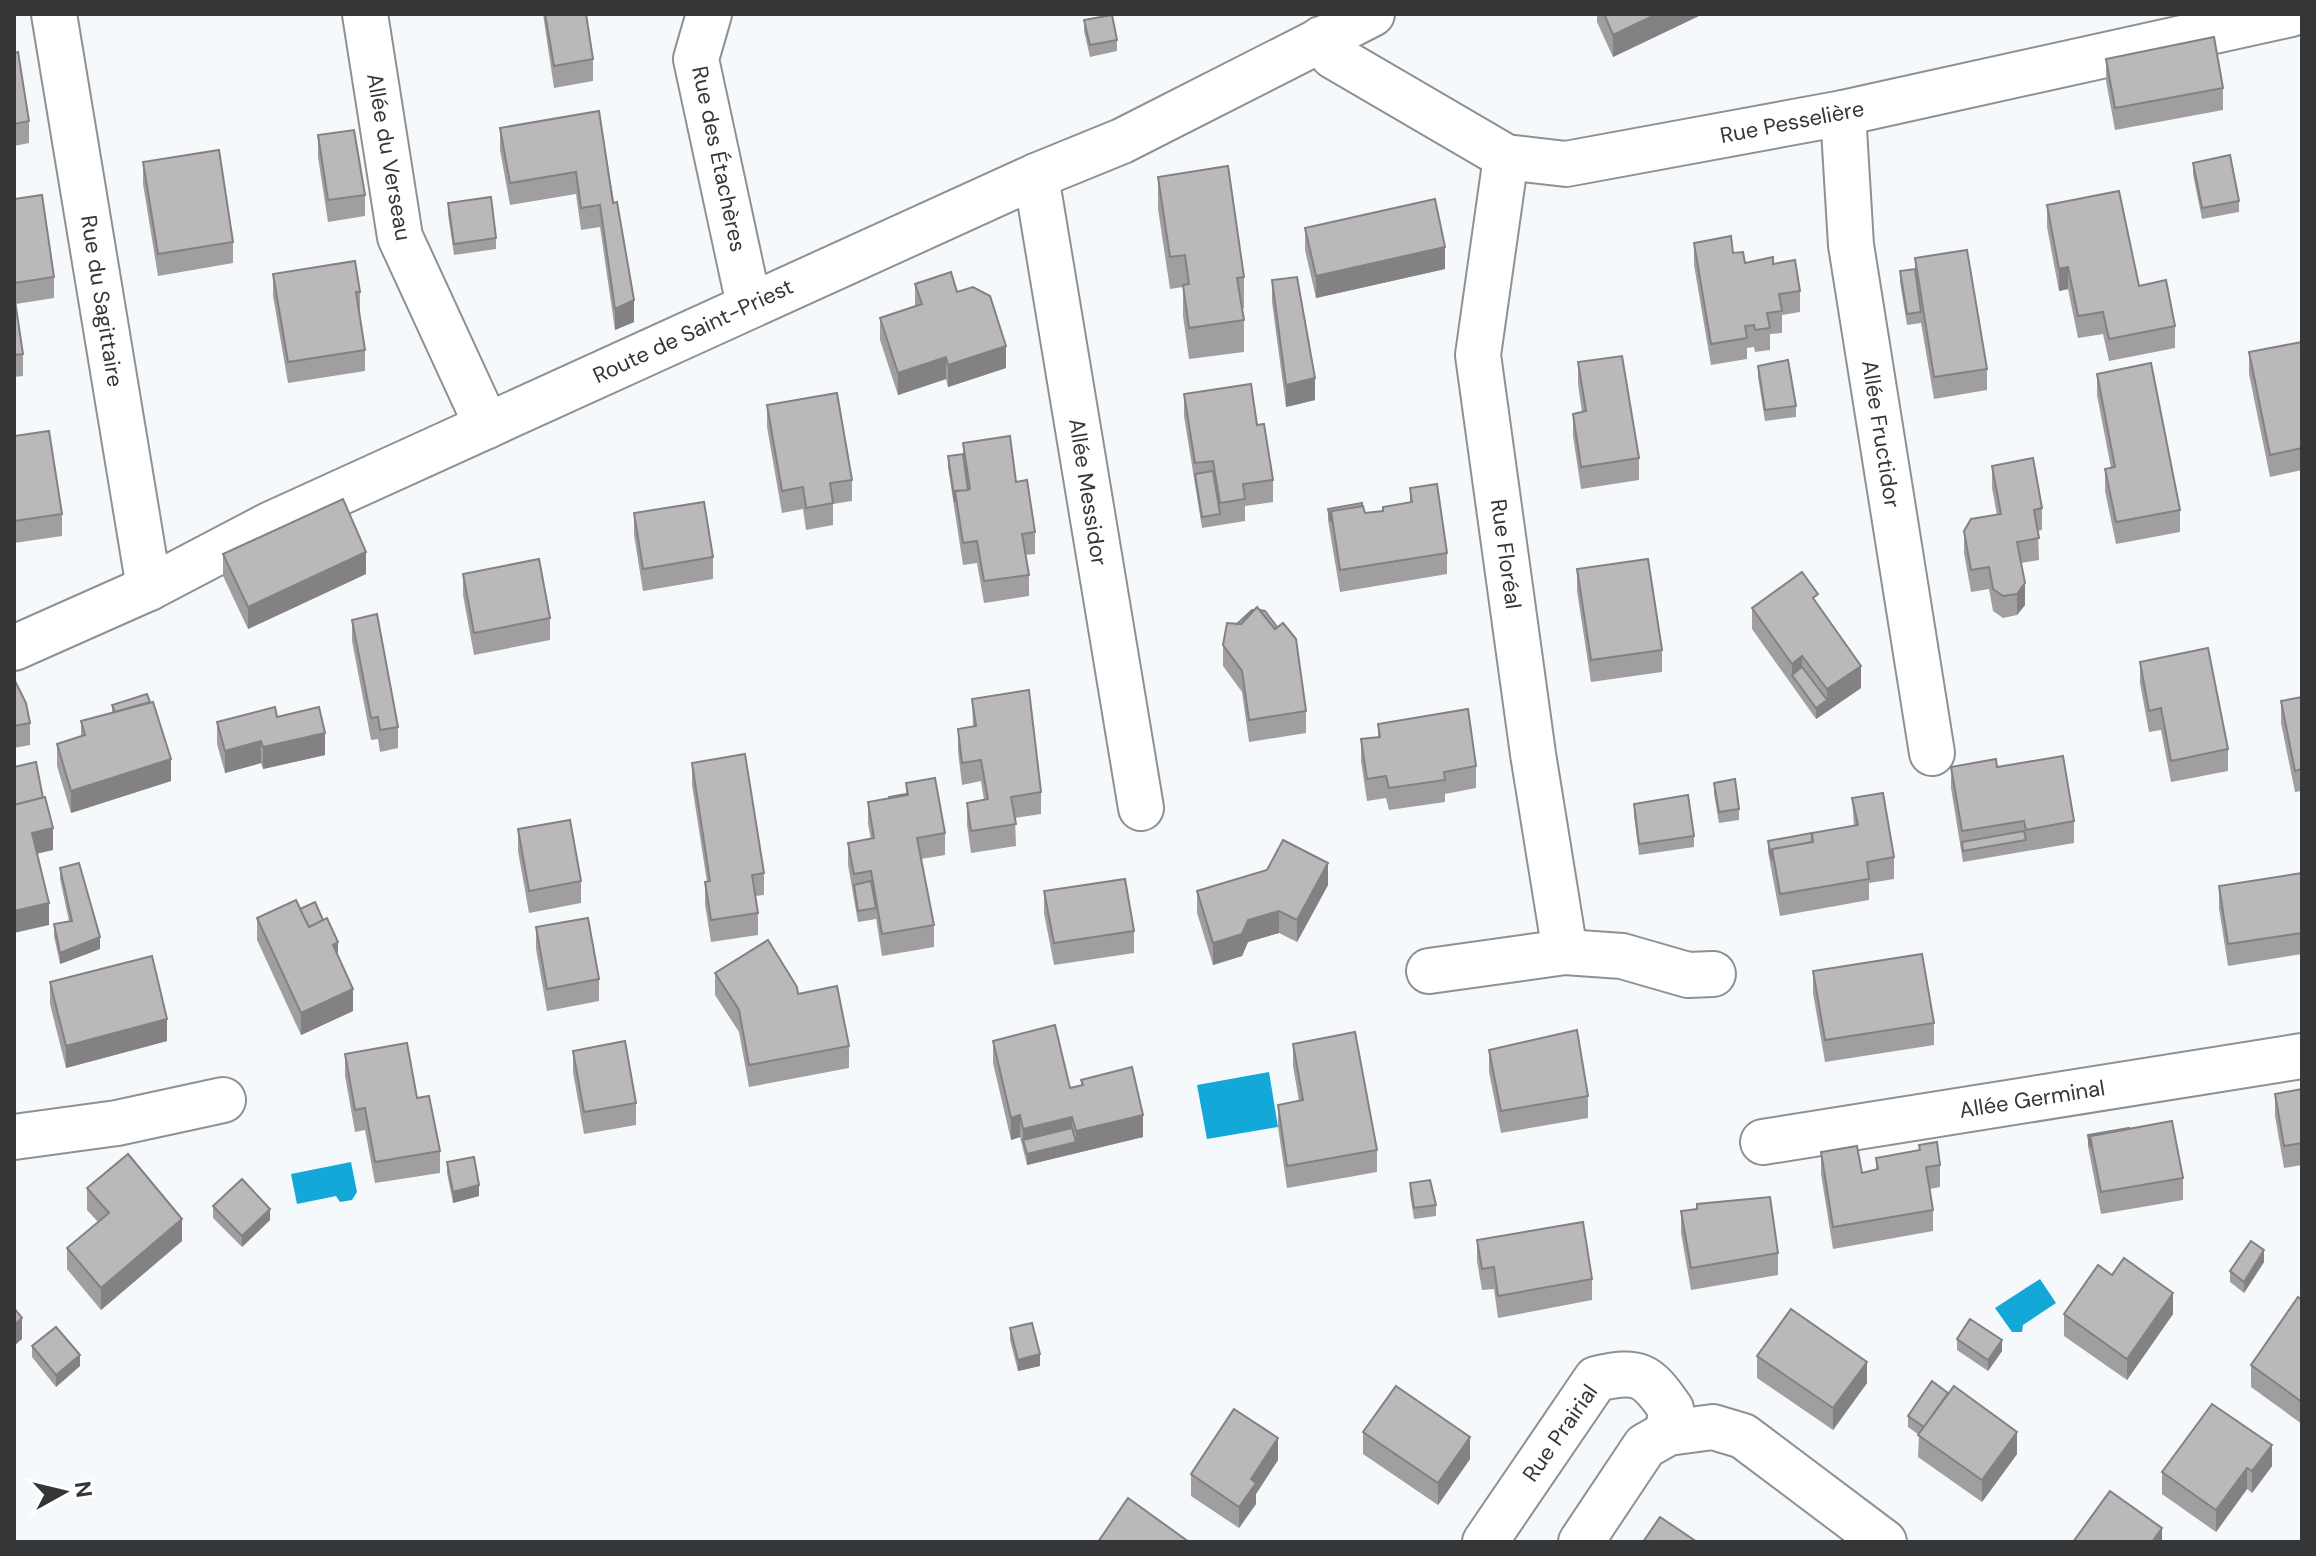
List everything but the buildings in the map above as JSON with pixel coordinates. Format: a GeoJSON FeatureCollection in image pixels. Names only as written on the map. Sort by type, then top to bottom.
{"type":"FeatureCollection","features":[{"type":"Feature","properties":{"kind":"street","name":"Rue du Sagittaire"},"geometry":{"type":"LineString","coordinates":[[54,14],[149,588]]}},
{"type":"Feature","properties":{"kind":"street","name":"Allée du Verseau"},"geometry":{"type":"LineString","coordinates":[[365,14],[400,237],[487,426]]}},
{"type":"Feature","properties":{"kind":"street","name":"Rue des Étachères"},"geometry":{"type":"LineString","coordinates":[[709,14],[696,59],[749,305]]}},
{"type":"Feature","properties":{"kind":"street","name":"Route de Saint-Priest"},"geometry":{"type":"LineString","coordinates":[[14,648],[149,588],[271,524],[749,305],[1036,176],[1122,141],[1372,14]]}},
{"type":"Feature","properties":{"kind":"street","name":"Rue Pesselière"},"geometry":{"type":"LineString","coordinates":[[1321,39],[1333,56],[1506,157],[1566,164],[1843,113],[2291,14]]}},
{"type":"Feature","properties":{"kind":"street","name":"Allée Fructidor"},"geometry":{"type":"LineString","coordinates":[[1843,113],[1851,245],[1932,753]]}},
{"type":"Feature","properties":{"kind":"street","name":"Rue Floréal"},"geometry":{"type":"LineString","coordinates":[[1506,157],[1478,355],[1533,754],[1565,952]]}},
{"type":"Feature","properties":{"kind":"street","name":"Allée Messidor"},"geometry":{"type":"LineString","coordinates":[[1036,176],[1141,808]]}},
{"type":"Feature","properties":{"kind":"street"},"geometry":{"type":"LineString","coordinates":[[1429,971],[1565,952],[1622,956],[1688,975],[1713,974]]}},
{"type":"Feature","properties":{"kind":"street","name":"Allée Germinal"},"geometry":{"type":"LineString","coordinates":[[1763,1142],[2302,1056]]}},
{"type":"Feature","properties":{"kind":"street"},"geometry":{"type":"LineString","coordinates":[[14,1137],[117,1123],[223,1100]]}},
{"type":"Feature","properties":{"kind":"street","name":"Rue Prairial"},"geometry":{"type":"LineString","coordinates":[[1485,1542],[1596,1379],[1625,1372],[1651,1381],[1671,1409],[1668,1433]]}},
{"type":"Feature","properties":{"kind":"street"},"geometry":{"type":"LineString","coordinates":[[1581,1542],[1645,1446],[1668,1433],[1713,1427],[1743,1436],[1884,1542]]}},
{"type":"Feature","properties":{"kind":"water"},"geometry":{"type":"Polygon","coordinates":[[[1269,1072],[1278,1127],[1207,1139],[1197,1085],[1269,1072]]]}},
{"type":"Feature","properties":{"kind":"water"},"geometry":{"type":"Polygon","coordinates":[[[351,1162],[357,1192],[352,1200],[340,1202],[336,1196],[297,1204],[291,1174],[351,1162]]]}},
{"type":"Feature","properties":{"kind":"water"},"geometry":{"type":"Polygon","coordinates":[[[2040,1279],[2056,1303],[2023,1325],[2022,1332],[2012,1332],[1995,1308],[2040,1279]]]}}]}
